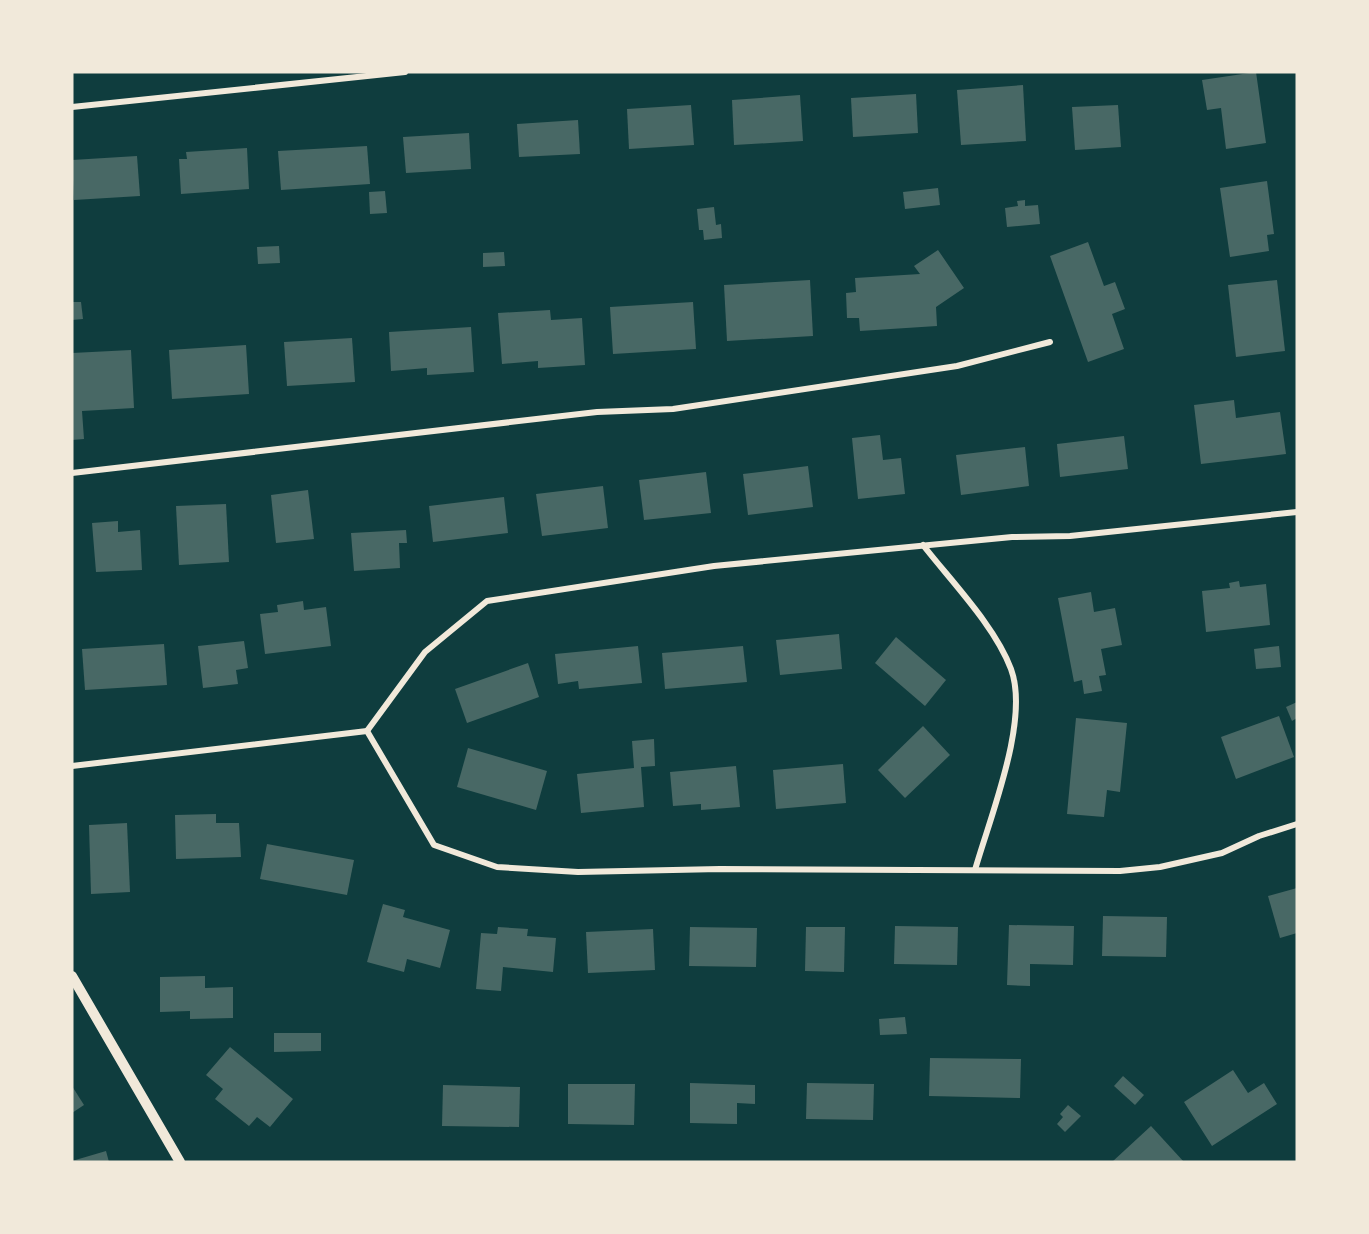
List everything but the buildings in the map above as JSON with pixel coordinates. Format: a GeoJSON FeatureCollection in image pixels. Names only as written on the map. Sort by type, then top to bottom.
{"type":"FeatureCollection","features":[{"type":"Feature","properties":{"kind":"street"},"geometry":{"type":"LineString","coordinates":[[72,106],[405,72]]}},
{"type":"Feature","properties":{"kind":"street"},"geometry":{"type":"LineString","coordinates":[[72,473],[597,412],[673,409],[957,366],[1050,342]]}},
{"type":"Feature","properties":{"kind":"street"},"geometry":{"type":"LineString","coordinates":[[72,766],[367,731],[425,652],[487,601],[714,566],[1012,537],[1070,536],[1297,512]]}},
{"type":"Feature","properties":{"kind":"street"},"geometry":{"type":"LineString","coordinates":[[923,545],[989,630],[1011,668],[1017,696],[1012,744],[975,870]]}},
{"type":"Feature","properties":{"kind":"street"},"geometry":{"type":"LineString","coordinates":[[367,731],[434,844],[497,867],[578,872],[720,869],[1120,871],[1160,867],[1222,853],[1259,836],[1297,824]]}},
{"type":"Feature","properties":{"kind":"street"},"geometry":{"type":"LineString","coordinates":[[72,976],[180,1162]]}}]}
